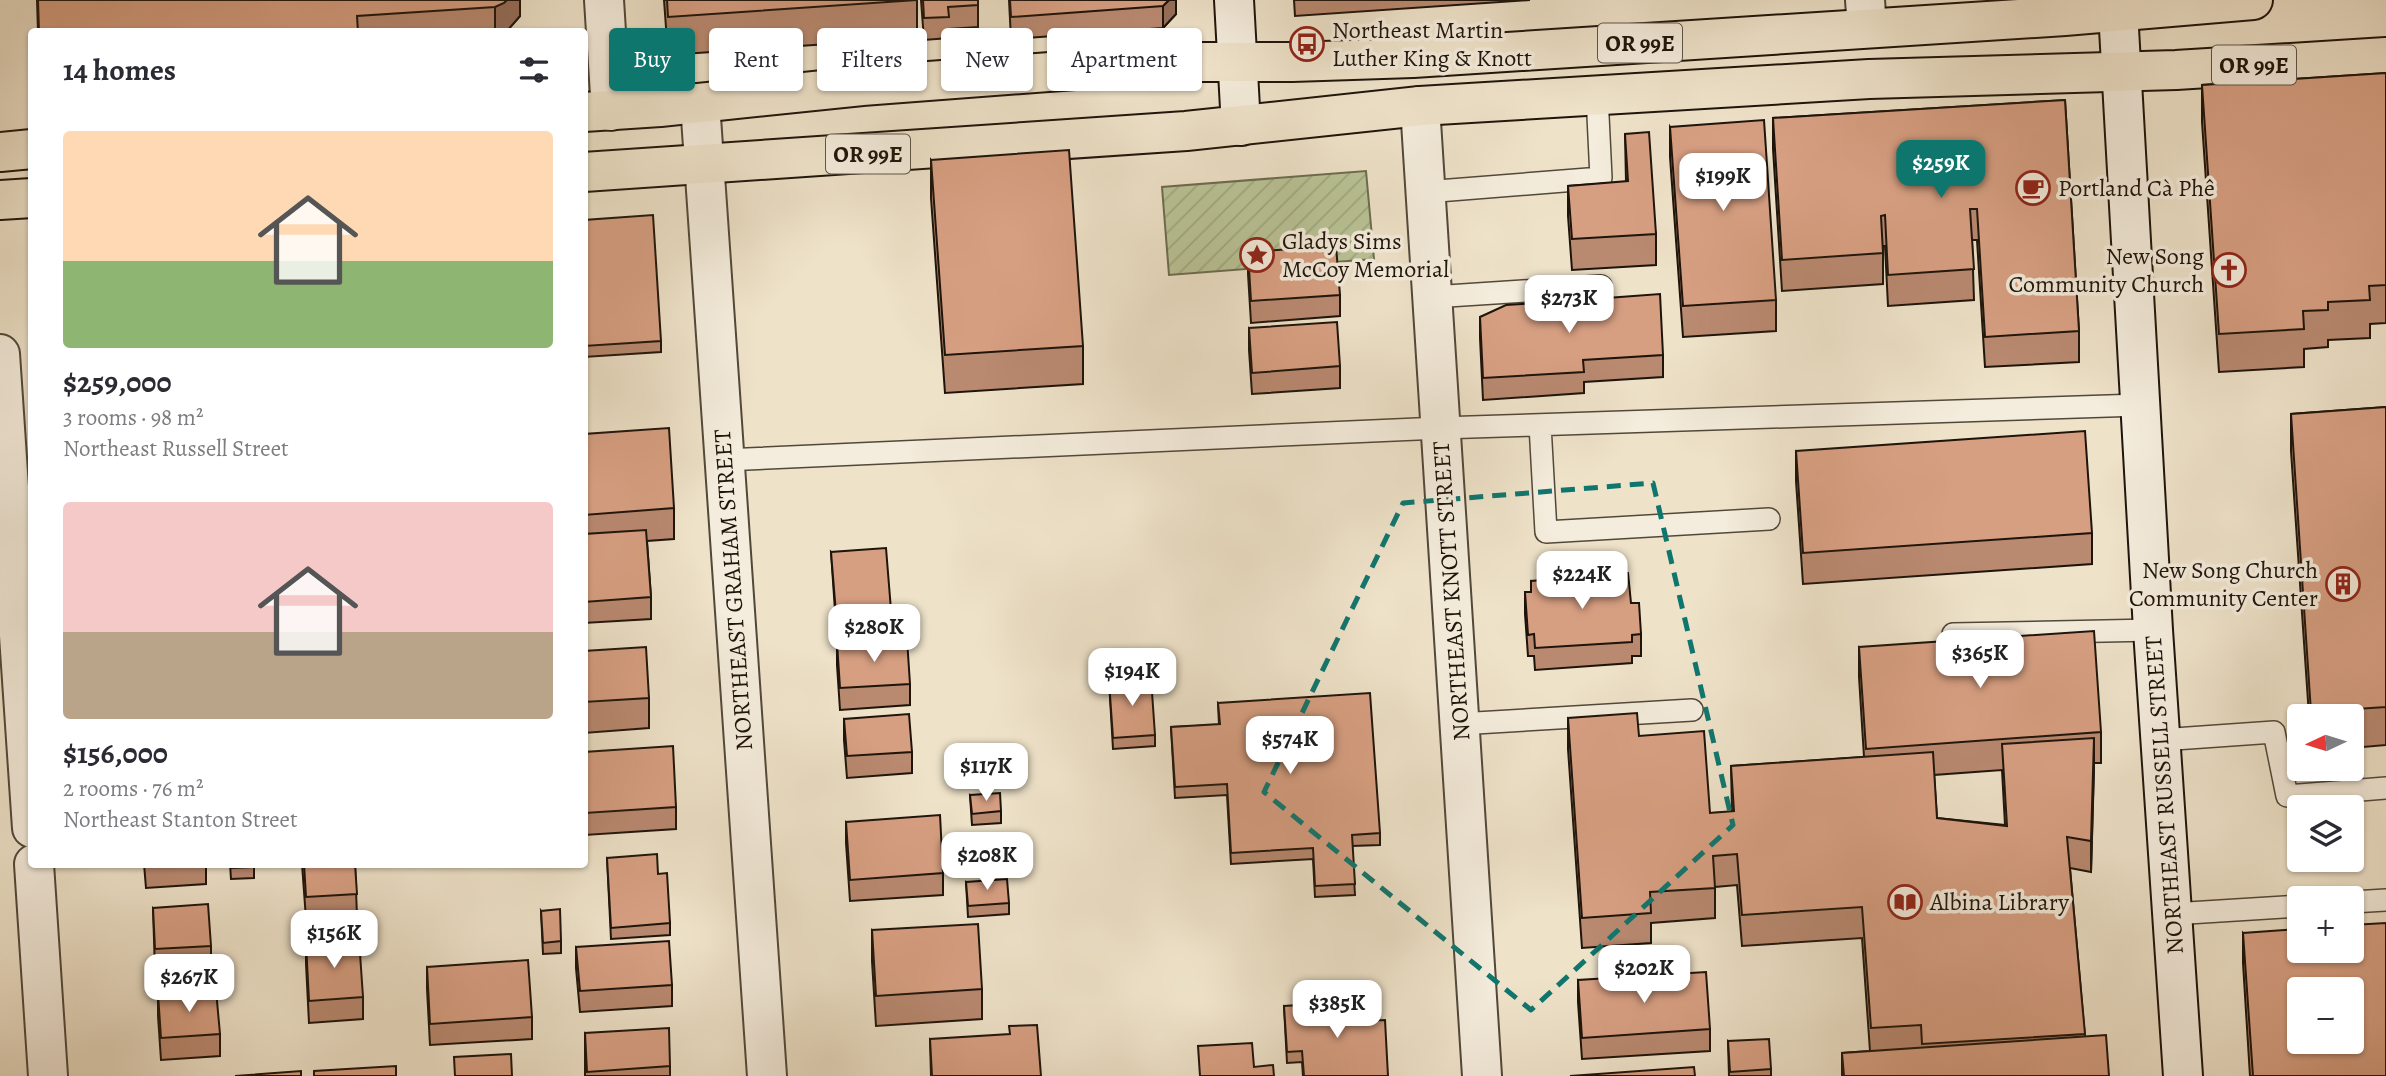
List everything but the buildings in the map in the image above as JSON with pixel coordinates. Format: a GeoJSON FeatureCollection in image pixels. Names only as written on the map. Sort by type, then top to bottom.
{"type":"FeatureCollection","features":[{"type":"Feature","properties":{"kind":"main road","name":"OR 99E"},"geometry":{"type":"LineString","coordinates":[[598,111],[862,86],[1182,62],[1413,58],[1866,14],[2118,11],[2253,0]]}},
{"type":"Feature","properties":{"kind":"main road","name":"OR 99E"},"geometry":{"type":"LineString","coordinates":[[588,172],[1241,126],[1420,106],[1869,79],[2121,72],[2386,57]]}},
{"type":"Feature","properties":{"kind":"main road"},"geometry":{"type":"LineString","coordinates":[[0,152],[28,149]]}},
{"type":"Feature","properties":{"kind":"main road"},"geometry":{"type":"LineString","coordinates":[[0,200],[28,198]]}},
{"type":"Feature","properties":{"kind":"street"},"geometry":{"type":"LineString","coordinates":[[598,111],[604,0]]}},
{"type":"Feature","properties":{"kind":"street"},"geometry":{"type":"LineString","coordinates":[[1234,0],[1241,126]]}},
{"type":"Feature","properties":{"kind":"street","name":"NORTHEAST RUSSELL STREET"},"geometry":{"type":"LineString","coordinates":[[2118,11],[2139,405],[2183,1076]]}},
{"type":"Feature","properties":{"kind":"street","name":"NORTHEAST GRAHAM STREET"},"geometry":{"type":"LineString","coordinates":[[700,103],[767,1076]]}},
{"type":"Feature","properties":{"kind":"street","name":"NORTHEAST KNOTT STREET"},"geometry":{"type":"LineString","coordinates":[[1420,106],[1482,1076]]}},
{"type":"Feature","properties":{"kind":"street"},"geometry":{"type":"LineString","coordinates":[[0,354],[28,769]]}},
{"type":"Feature","properties":{"kind":"street"},"geometry":{"type":"LineString","coordinates":[[34,868],[48,1076]]}},
{"type":"Feature","properties":{"kind":"lane"},"geometry":{"type":"LineString","coordinates":[[1425,192],[1601,177],[1597,95]]}},
{"type":"Feature","properties":{"kind":"lane"},"geometry":{"type":"LineString","coordinates":[[1432,298],[1601,286]]}},
{"type":"Feature","properties":{"kind":"lane"},"geometry":{"type":"LineString","coordinates":[[724,460],[1440,428],[2139,405]]}},
{"type":"Feature","properties":{"kind":"lane"},"geometry":{"type":"LineString","coordinates":[[1539,425],[1546,531],[1769,519]]}},
{"type":"Feature","properties":{"kind":"lane"},"geometry":{"type":"LineString","coordinates":[[1953,634],[2153,631]]}},
{"type":"Feature","properties":{"kind":"lane"},"geometry":{"type":"LineString","coordinates":[[1459,724],[1692,710]]}},
{"type":"Feature","properties":{"kind":"lane"},"geometry":{"type":"LineString","coordinates":[[2160,740],[2274,732],[2287,796],[2386,788]]}},
{"type":"Feature","properties":{"kind":"lane"},"geometry":{"type":"LineString","coordinates":[[2364,901],[2386,900]]}},
{"type":"Feature","properties":{"kind":"lane"},"geometry":{"type":"LineString","coordinates":[[2172,914],[2287,907]]}},
{"type":"Feature","properties":{"kind":"highlighted area"},"geometry":{"type":"Polygon","coordinates":[[[1653,483],[1733,825],[1531,1010],[1264,792],[1403,503],[1653,483]]]}},
{"type":"Feature","properties":{"kind":"green space"},"geometry":{"type":"Polygon","coordinates":[[[1366,171],[1374,259],[1169,275],[1162,187],[1366,171]]]}},
{"type":"Feature","properties":{"kind":"place","name":"Northeast Martin Luther King & Knott"},"geometry":{"type":"Point","coordinates":[1307,44]}},
{"type":"Feature","properties":{"kind":"place","name":"Portland Cà Phê"},"geometry":{"type":"Point","coordinates":[2033,188]}},
{"type":"Feature","properties":{"kind":"place","name":"Gladys Sims McCoy Memorial"},"geometry":{"type":"Point","coordinates":[1257,255]}},
{"type":"Feature","properties":{"kind":"place","name":"New Song Community Church"},"geometry":{"type":"Point","coordinates":[2229,270]}},
{"type":"Feature","properties":{"kind":"place","name":"New Song Church Community Center"},"geometry":{"type":"Point","coordinates":[2343,584]}},
{"type":"Feature","properties":{"kind":"place","name":"Albina Library"},"geometry":{"type":"Point","coordinates":[1905,902]}}]}
